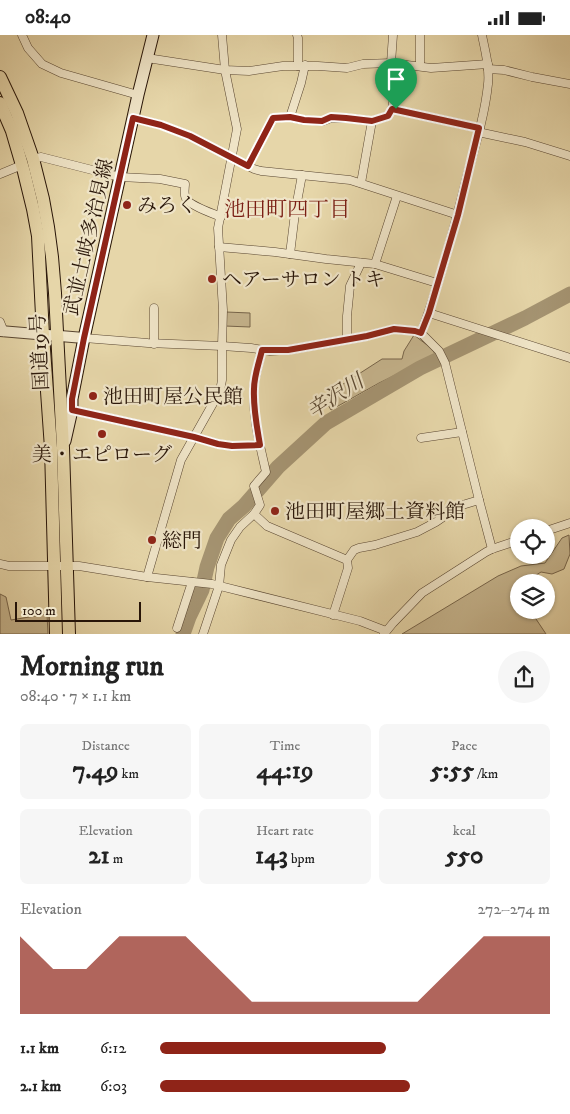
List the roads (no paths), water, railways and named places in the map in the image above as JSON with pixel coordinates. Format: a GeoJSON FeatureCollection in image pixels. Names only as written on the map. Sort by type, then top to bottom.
{"type":"FeatureCollection","features":[{"type":"Feature","properties":{"kind":"highway","name":"国道19号"},"geometry":{"type":"LineString","coordinates":[[0,77],[17,113],[28,162],[38,236],[43,335],[60,565],[69,634]]}},
{"type":"Feature","properties":{"kind":"highway","name":"国道19号"},"geometry":{"type":"LineString","coordinates":[[0,103],[44,199],[52,257],[63,449],[56,634]]}},
{"type":"Feature","properties":{"kind":"main road","name":"武並土岐多治見線"},"geometry":{"type":"LineString","coordinates":[[63,449],[72,410],[72,399],[84,338],[153,35]]}},
{"type":"Feature","properties":{"kind":"street"},"geometry":{"type":"LineString","coordinates":[[22,35],[28,48],[42,64],[61,73],[138,95]]}},
{"type":"Feature","properties":{"kind":"street"},"geometry":{"type":"LineString","coordinates":[[147,577],[182,460],[220,391],[222,380],[223,310],[218,228],[237,129],[225,69],[222,35]]}},
{"type":"Feature","properties":{"kind":"street"},"geometry":{"type":"LineString","coordinates":[[290,117],[302,83],[302,66],[297,35]]}},
{"type":"Feature","properties":{"kind":"street"},"geometry":{"type":"LineString","coordinates":[[248,166],[273,118],[290,117],[322,121],[331,117],[372,121],[388,116],[392,109],[395,64],[393,35]]}},
{"type":"Feature","properties":{"kind":"street"},"geometry":{"type":"LineString","coordinates":[[420,35],[420,66]]}},
{"type":"Feature","properties":{"kind":"street"},"geometry":{"type":"LineString","coordinates":[[421,333],[429,313],[458,215],[479,130],[488,83],[488,66],[482,35]]}},
{"type":"Feature","properties":{"kind":"street"},"geometry":{"type":"LineString","coordinates":[[147,57],[249,71],[274,67],[302,66],[347,68],[363,64],[395,64],[431,68],[488,66],[570,84]]}},
{"type":"Feature","properties":{"kind":"street"},"geometry":{"type":"LineString","coordinates":[[392,109],[525,142],[570,156]]}},
{"type":"Feature","properties":{"kind":"street"},"geometry":{"type":"LineString","coordinates":[[133,118],[161,125],[190,136],[254,169],[339,178],[361,183],[458,215]]}},
{"type":"Feature","properties":{"kind":"street"},"geometry":{"type":"LineString","coordinates":[[361,183],[372,121]]}},
{"type":"Feature","properties":{"kind":"street"},"geometry":{"type":"LineString","coordinates":[[0,174],[41,157],[120,177],[160,179],[185,184],[187,200],[221,217]]}},
{"type":"Feature","properties":{"kind":"street"},"geometry":{"type":"LineString","coordinates":[[290,254],[302,175]]}},
{"type":"Feature","properties":{"kind":"street"},"geometry":{"type":"LineString","coordinates":[[375,264],[397,196]]}},
{"type":"Feature","properties":{"kind":"street"},"geometry":{"type":"LineString","coordinates":[[219,247],[375,264],[437,283]]}},
{"type":"Feature","properties":{"kind":"street"},"geometry":{"type":"LineString","coordinates":[[347,339],[350,286],[361,263]]}},
{"type":"Feature","properties":{"kind":"street"},"geometry":{"type":"LineString","coordinates":[[154,308],[154,344]]}},
{"type":"Feature","properties":{"kind":"street"},"geometry":{"type":"LineString","coordinates":[[429,313],[570,358]]}},
{"type":"Feature","properties":{"kind":"street"},"geometry":{"type":"LineString","coordinates":[[0,321],[2,332],[262,350],[288,350],[394,329],[421,333],[439,351],[447,369],[492,549]]}},
{"type":"Feature","properties":{"kind":"street"},"geometry":{"type":"LineString","coordinates":[[203,634],[215,585],[231,540],[260,505],[254,486],[266,472],[255,416],[254,389],[262,350]]}},
{"type":"Feature","properties":{"kind":"street"},"geometry":{"type":"LineString","coordinates":[[72,410],[218,444],[232,446],[260,445]]}},
{"type":"Feature","properties":{"kind":"street"},"geometry":{"type":"LineString","coordinates":[[421,438],[462,432]]}},
{"type":"Feature","properties":{"kind":"street"},"geometry":{"type":"LineString","coordinates":[[334,615],[348,569],[347,560],[354,550],[417,531],[436,522],[459,506],[479,500]]}},
{"type":"Feature","properties":{"kind":"street"},"geometry":{"type":"LineString","coordinates":[[254,514],[267,526],[347,560]]}},
{"type":"Feature","properties":{"kind":"street"},"geometry":{"type":"LineString","coordinates":[[555,528],[570,523]]}},
{"type":"Feature","properties":{"kind":"street"},"geometry":{"type":"LineString","coordinates":[[0,565],[79,566],[215,585],[360,621],[385,633],[422,593],[492,549],[510,542]]}},
{"type":"Feature","properties":{"kind":"street"},"geometry":{"type":"LineString","coordinates":[[177,628],[193,582]]}},
{"type":"Feature","properties":{"kind":"waterway","name":"辛沢川"},"geometry":{"type":"LineString","coordinates":[[183,634],[202,590],[207,567],[217,538],[229,519],[244,506],[278,467],[326,423],[420,368],[525,318],[570,294]]}},
{"type":"Feature","properties":{"kind":"place","name":"みろく"},"geometry":{"type":"Point","coordinates":[127,205]}},
{"type":"Feature","properties":{"kind":"place","name":"ヘアーサロン トキ"},"geometry":{"type":"Point","coordinates":[212,279]}},
{"type":"Feature","properties":{"kind":"place","name":"池田町屋公民館"},"geometry":{"type":"Point","coordinates":[93,396]}},
{"type":"Feature","properties":{"kind":"place","name":"美・エピローグ"},"geometry":{"type":"Point","coordinates":[102,434]}},
{"type":"Feature","properties":{"kind":"place","name":"池田町屋郷土資料館"},"geometry":{"type":"Point","coordinates":[275,511]}},
{"type":"Feature","properties":{"kind":"place","name":"総門"},"geometry":{"type":"Point","coordinates":[152,540]}},
{"type":"Feature","properties":{"kind":"district","name":"池田町四丁目"},"geometry":{"type":"Point","coordinates":[287,209]}}]}
